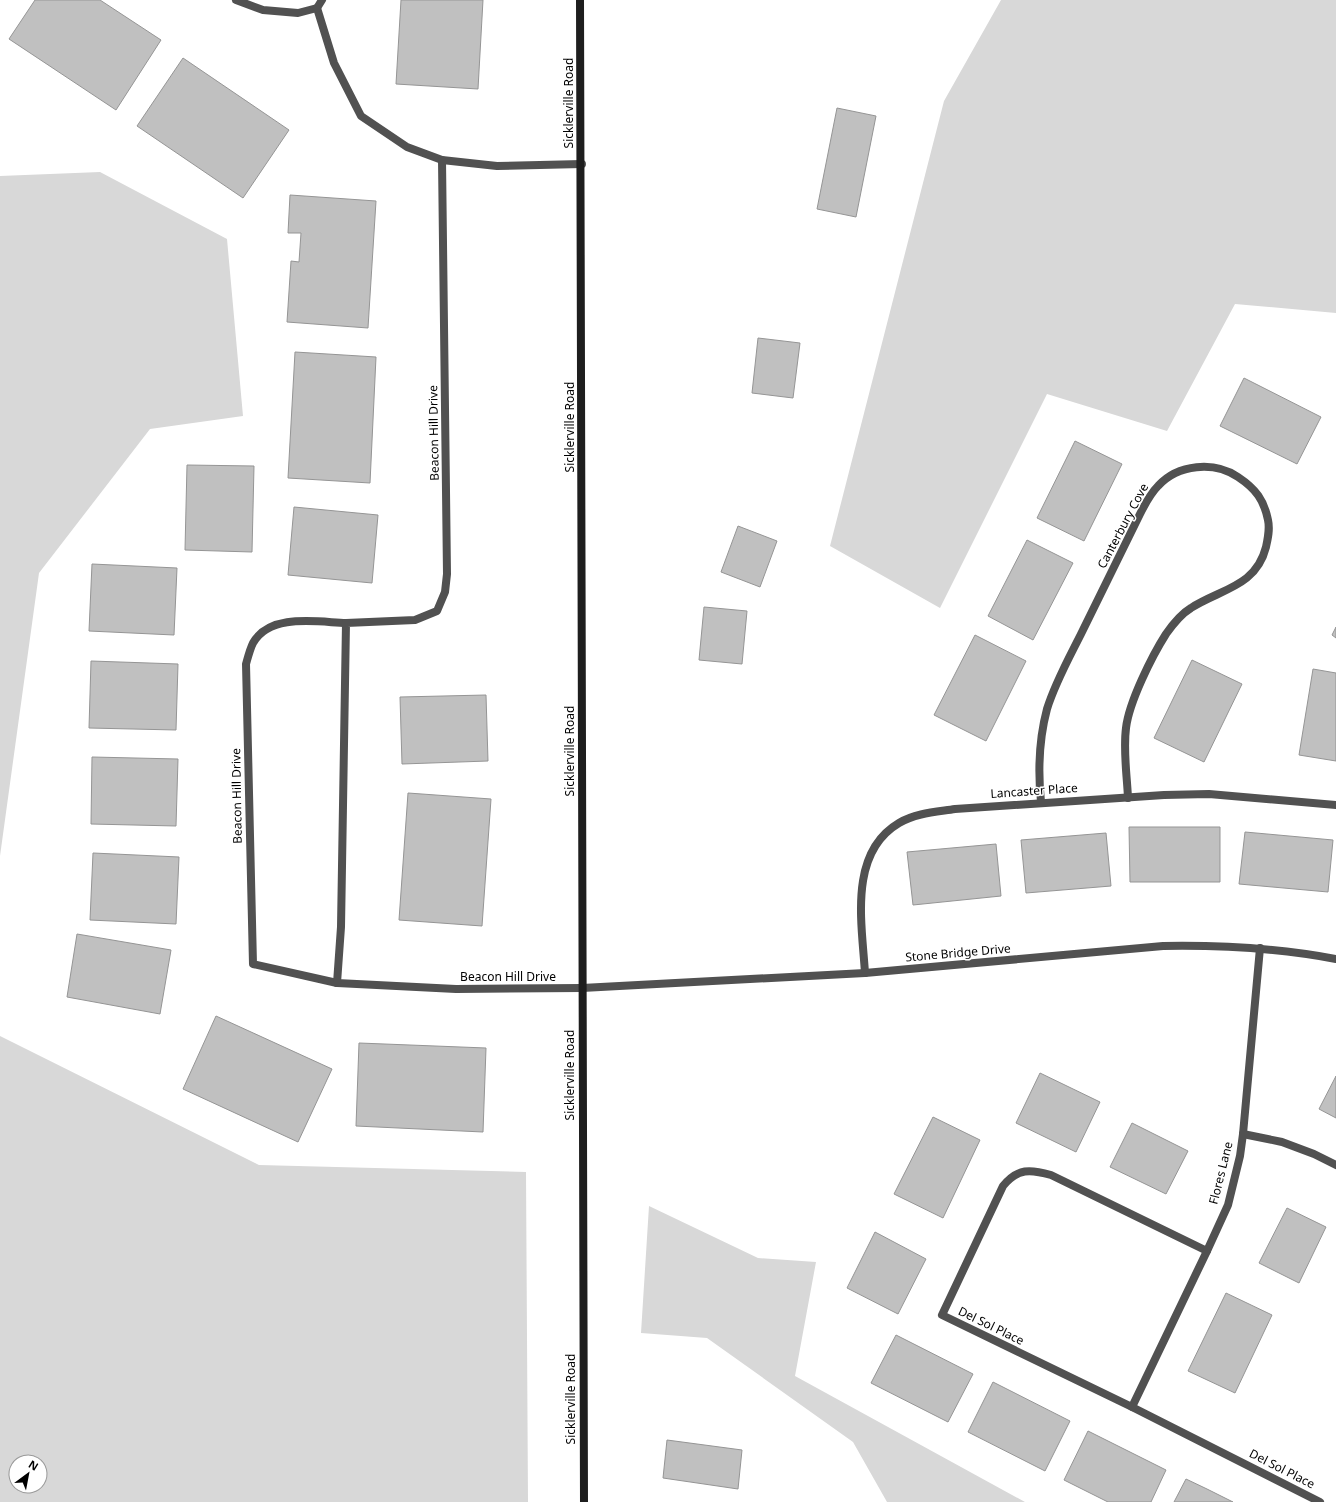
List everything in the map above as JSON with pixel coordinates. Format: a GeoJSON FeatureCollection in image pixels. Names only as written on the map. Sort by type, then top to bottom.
{"type":"FeatureCollection","features":[{"type":"Feature","properties":{"kind":"main road","name":"Sicklerville Road"},"geometry":{"type":"LineString","coordinates":[[580,0],[582,164],[582,988],[584,1502]]}},
{"type":"Feature","properties":{"kind":"street"},"geometry":{"type":"LineString","coordinates":[[236,0],[263,10],[298,13],[317,8],[322,0]]}},
{"type":"Feature","properties":{"kind":"street"},"geometry":{"type":"LineString","coordinates":[[317,8],[334,63],[361,116],[407,147],[442,160],[497,166],[582,164]]}},
{"type":"Feature","properties":{"kind":"street","name":"Beacon Hill Drive"},"geometry":{"type":"LineString","coordinates":[[442,160],[447,574],[445,592],[437,611],[414,620],[346,623],[289,622],[267,628],[254,643],[246,664],[253,964],[337,983],[456,989],[582,988]]}},
{"type":"Feature","properties":{"kind":"street","name":"Canterbury Cove"},"geometry":{"type":"LineString","coordinates":[[1041,802],[1039,778],[1040,757],[1044,724],[1048,708],[1069,658],[1140,514],[1152,493],[1158,485],[1167,478],[1190,468],[1201,466],[1214,467],[1237,476],[1259,495],[1266,508],[1269,524],[1264,552],[1259,565],[1240,583],[1204,600],[1182,615],[1167,632],[1160,644],[1131,706],[1128,717],[1125,740],[1128,798]]}},
{"type":"Feature","properties":{"kind":"street"},"geometry":{"type":"LineString","coordinates":[[337,983],[341,927],[346,623]]}},
{"type":"Feature","properties":{"kind":"street","name":"Lancaster Place"},"geometry":{"type":"LineString","coordinates":[[865,973],[862,902],[865,867],[870,854],[887,832],[899,823],[921,814],[955,808],[1041,802],[1209,794],[1336,805]]}},
{"type":"Feature","properties":{"kind":"street","name":"Stone Bridge Drive"},"geometry":{"type":"LineString","coordinates":[[582,988],[865,973],[1162,946],[1202,945],[1260,948],[1336,959]]}},
{"type":"Feature","properties":{"kind":"street","name":"Flores Lane"},"geometry":{"type":"LineString","coordinates":[[1132,1407],[1228,1205],[1240,1156],[1243,1134],[1260,948]]}},
{"type":"Feature","properties":{"kind":"street"},"geometry":{"type":"LineString","coordinates":[[1243,1134],[1282,1142],[1314,1154],[1336,1165]]}},
{"type":"Feature","properties":{"kind":"street","name":"Del Sol Place"},"geometry":{"type":"LineString","coordinates":[[1207,1251],[1051,1175],[1034,1170],[1018,1172],[1010,1177],[1003,1186],[942,1315],[1132,1407],[1320,1502]]}},
{"type":"Feature","properties":{"kind":"shaded area"},"geometry":{"type":"Polygon","coordinates":[[[1001,0],[1336,0],[1336,313],[1235,304],[1167,431],[1047,394],[940,608],[830,546],[944,101],[1001,0]]]}},
{"type":"Feature","properties":{"kind":"shaded area"},"geometry":{"type":"Polygon","coordinates":[[[100,172],[227,239],[243,416],[150,429],[39,573],[0,856],[0,176],[100,172]]]}},
{"type":"Feature","properties":{"kind":"shaded area"},"geometry":{"type":"Polygon","coordinates":[[[0,1036],[259,1165],[526,1172],[528,1502],[0,1502],[0,1036]]]}},
{"type":"Feature","properties":{"kind":"shaded area"},"geometry":{"type":"Polygon","coordinates":[[[649,1206],[758,1258],[816,1262],[795,1376],[1025,1502],[887,1502],[853,1442],[707,1338],[641,1333],[649,1206]]]}},
{"type":"Feature","properties":{"kind":"building"},"geometry":{"type":"Polygon","coordinates":[[[35,0],[100,0],[161,40],[116,110],[9,39],[35,0]]]}},
{"type":"Feature","properties":{"kind":"building"},"geometry":{"type":"Polygon","coordinates":[[[401,0],[483,0],[478,89],[396,84],[401,0]]]}},
{"type":"Feature","properties":{"kind":"building"},"geometry":{"type":"Polygon","coordinates":[[[183,58],[289,130],[243,198],[137,126],[183,58]]]}},
{"type":"Feature","properties":{"kind":"building"},"geometry":{"type":"Polygon","coordinates":[[[837,108],[876,116],[856,217],[817,209],[837,108]]]}},
{"type":"Feature","properties":{"kind":"building"},"geometry":{"type":"Polygon","coordinates":[[[290,195],[376,201],[368,328],[287,322],[291,261],[299,262],[301,233],[288,233],[290,195]]]}},
{"type":"Feature","properties":{"kind":"building"},"geometry":{"type":"Polygon","coordinates":[[[758,338],[800,343],[793,398],[752,393],[758,338]]]}},
{"type":"Feature","properties":{"kind":"building"},"geometry":{"type":"Polygon","coordinates":[[[295,352],[376,357],[370,483],[288,478],[295,352]]]}},
{"type":"Feature","properties":{"kind":"building"},"geometry":{"type":"Polygon","coordinates":[[[1244,378],[1321,417],[1297,464],[1220,426],[1244,378]]]}},
{"type":"Feature","properties":{"kind":"building"},"geometry":{"type":"Polygon","coordinates":[[[1075,441],[1122,464],[1084,541],[1037,518],[1075,441]]]}},
{"type":"Feature","properties":{"kind":"building"},"geometry":{"type":"Polygon","coordinates":[[[187,465],[254,466],[252,552],[185,550],[187,465]]]}},
{"type":"Feature","properties":{"kind":"building"},"geometry":{"type":"Polygon","coordinates":[[[294,507],[378,515],[372,583],[288,575],[294,507]]]}},
{"type":"Feature","properties":{"kind":"building"},"geometry":{"type":"Polygon","coordinates":[[[738,526],[777,541],[760,587],[721,572],[738,526]]]}},
{"type":"Feature","properties":{"kind":"building"},"geometry":{"type":"Polygon","coordinates":[[[1027,540],[1073,563],[1033,640],[988,616],[1027,540]]]}},
{"type":"Feature","properties":{"kind":"building"},"geometry":{"type":"Polygon","coordinates":[[[92,564],[177,568],[174,635],[89,631],[92,564]]]}},
{"type":"Feature","properties":{"kind":"building"},"geometry":{"type":"Polygon","coordinates":[[[704,607],[747,611],[742,664],[699,660],[704,607]]]}},
{"type":"Feature","properties":{"kind":"building"},"geometry":{"type":"Polygon","coordinates":[[[1336,627],[1336,638],[1332,635],[1336,627]]]}},
{"type":"Feature","properties":{"kind":"building"},"geometry":{"type":"Polygon","coordinates":[[[975,635],[1026,661],[986,741],[934,715],[975,635]]]}},
{"type":"Feature","properties":{"kind":"building"},"geometry":{"type":"Polygon","coordinates":[[[1192,660],[1242,684],[1204,762],[1154,738],[1192,660]]]}},
{"type":"Feature","properties":{"kind":"building"},"geometry":{"type":"Polygon","coordinates":[[[91,661],[178,664],[176,730],[89,728],[91,661]]]}},
{"type":"Feature","properties":{"kind":"building"},"geometry":{"type":"Polygon","coordinates":[[[1313,669],[1336,673],[1336,761],[1299,755],[1313,669]]]}},
{"type":"Feature","properties":{"kind":"building"},"geometry":{"type":"Polygon","coordinates":[[[486,695],[488,761],[402,764],[400,697],[486,695]]]}},
{"type":"Feature","properties":{"kind":"building"},"geometry":{"type":"Polygon","coordinates":[[[92,757],[178,759],[176,826],[91,824],[92,757]]]}},
{"type":"Feature","properties":{"kind":"building"},"geometry":{"type":"Polygon","coordinates":[[[408,793],[491,799],[482,926],[399,920],[408,793]]]}},
{"type":"Feature","properties":{"kind":"building"},"geometry":{"type":"Polygon","coordinates":[[[1129,827],[1220,827],[1220,882],[1130,882],[1129,827]]]}},
{"type":"Feature","properties":{"kind":"building"},"geometry":{"type":"Polygon","coordinates":[[[1245,832],[1333,840],[1328,892],[1239,884],[1245,832]]]}},
{"type":"Feature","properties":{"kind":"building"},"geometry":{"type":"Polygon","coordinates":[[[1106,833],[1111,886],[1026,893],[1021,840],[1106,833]]]}},
{"type":"Feature","properties":{"kind":"building"},"geometry":{"type":"Polygon","coordinates":[[[996,844],[1001,896],[913,905],[907,852],[996,844]]]}},
{"type":"Feature","properties":{"kind":"building"},"geometry":{"type":"Polygon","coordinates":[[[93,853],[179,857],[176,924],[90,920],[93,853]]]}},
{"type":"Feature","properties":{"kind":"building"},"geometry":{"type":"Polygon","coordinates":[[[77,934],[171,950],[160,1014],[67,997],[77,934]]]}},
{"type":"Feature","properties":{"kind":"building"},"geometry":{"type":"Polygon","coordinates":[[[216,1016],[332,1069],[298,1142],[183,1089],[216,1016]]]}},
{"type":"Feature","properties":{"kind":"building"},"geometry":{"type":"Polygon","coordinates":[[[359,1043],[486,1048],[483,1132],[356,1126],[359,1043]]]}},
{"type":"Feature","properties":{"kind":"building"},"geometry":{"type":"Polygon","coordinates":[[[1040,1073],[1100,1102],[1076,1152],[1016,1123],[1040,1073]]]}},
{"type":"Feature","properties":{"kind":"building"},"geometry":{"type":"Polygon","coordinates":[[[1336,1076],[1336,1118],[1319,1109],[1336,1076]]]}},
{"type":"Feature","properties":{"kind":"building"},"geometry":{"type":"Polygon","coordinates":[[[933,1117],[980,1140],[943,1218],[894,1194],[933,1117]]]}},
{"type":"Feature","properties":{"kind":"building"},"geometry":{"type":"Polygon","coordinates":[[[1132,1123],[1188,1151],[1166,1194],[1110,1167],[1132,1123]]]}},
{"type":"Feature","properties":{"kind":"building"},"geometry":{"type":"Polygon","coordinates":[[[1287,1208],[1326,1227],[1299,1283],[1259,1263],[1287,1208]]]}},
{"type":"Feature","properties":{"kind":"building"},"geometry":{"type":"Polygon","coordinates":[[[875,1232],[926,1259],[898,1314],[847,1288],[875,1232]]]}},
{"type":"Feature","properties":{"kind":"building"},"geometry":{"type":"Polygon","coordinates":[[[1226,1293],[1272,1315],[1235,1393],[1188,1371],[1226,1293]]]}},
{"type":"Feature","properties":{"kind":"building"},"geometry":{"type":"Polygon","coordinates":[[[896,1335],[973,1374],[948,1422],[871,1383],[896,1335]]]}},
{"type":"Feature","properties":{"kind":"building"},"geometry":{"type":"Polygon","coordinates":[[[993,1382],[1070,1421],[1045,1471],[968,1432],[993,1382]]]}},
{"type":"Feature","properties":{"kind":"building"},"geometry":{"type":"Polygon","coordinates":[[[1088,1431],[1166,1470],[1151,1502],[1108,1502],[1064,1480],[1088,1431]]]}},
{"type":"Feature","properties":{"kind":"building"},"geometry":{"type":"Polygon","coordinates":[[[667,1440],[742,1450],[738,1489],[663,1478],[667,1440]]]}},
{"type":"Feature","properties":{"kind":"building"},"geometry":{"type":"Polygon","coordinates":[[[1186,1479],[1207,1489],[1233,1502],[1174,1502],[1186,1479]]]}}]}
